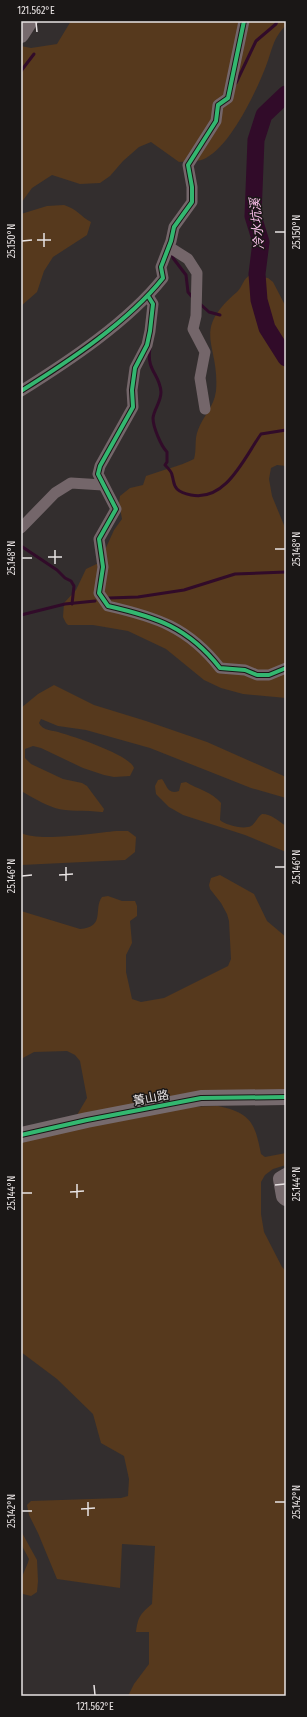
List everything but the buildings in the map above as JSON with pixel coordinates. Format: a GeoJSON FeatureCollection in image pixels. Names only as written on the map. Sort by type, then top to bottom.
{"type":"FeatureCollection","features":[{"type":"Feature","properties":{"kind":"street"},"geometry":{"type":"LineString","coordinates":[[21,36],[30,21]]}},
{"type":"Feature","properties":{"kind":"street"},"geometry":{"type":"LineString","coordinates":[[21,391],[98,338],[148,296],[163,278],[161,267],[169,247],[174,227],[192,202],[192,187],[188,165],[216,121],[218,105],[228,98],[244,21]]}},
{"type":"Feature","properties":{"kind":"street"},"geometry":{"type":"LineString","coordinates":[[169,247],[188,259],[197,273],[196,316],[193,329],[205,352],[200,378],[206,409]]}},
{"type":"Feature","properties":{"kind":"street"},"geometry":{"type":"LineString","coordinates":[[148,296],[152,304],[150,331],[147,346],[135,368],[132,390],[133,407],[100,466],[98,474],[116,509],[99,539],[103,567],[99,593],[108,606],[144,615],[178,628],[207,651],[220,668],[245,670],[257,675],[269,675],[286,668]]}},
{"type":"Feature","properties":{"kind":"street"},"geometry":{"type":"LineString","coordinates":[[21,528],[54,493],[71,483],[98,483],[103,485]]}},
{"type":"Feature","properties":{"kind":"street","name":"菁山路"},"geometry":{"type":"LineString","coordinates":[[21,1135],[87,1120],[202,1098],[286,1097]]}},
{"type":"Feature","properties":{"kind":"street"},"geometry":{"type":"LineString","coordinates":[[286,1176],[281,1179],[284,1196],[286,1198]]}},
{"type":"Feature","properties":{"kind":"shaded area"},"geometry":{"type":"Polygon","coordinates":[[[71,21],[286,21],[286,25],[281,30],[273,44],[262,77],[242,117],[225,142],[206,158],[197,161],[179,162],[151,142],[139,147],[123,161],[110,176],[100,183],[80,184],[52,175],[32,188],[21,203],[21,46],[31,48],[57,44],[71,21]]]}},
{"type":"Feature","properties":{"kind":"shaded area"},"geometry":{"type":"Polygon","coordinates":[[[64,205],[72,208],[91,222],[87,235],[53,257],[44,271],[37,292],[21,306],[21,214],[47,206],[64,205]]]}},
{"type":"Feature","properties":{"kind":"shaded area"},"geometry":{"type":"Polygon","coordinates":[[[250,275],[268,278],[273,282],[286,307],[286,466],[277,465],[271,468],[269,479],[272,496],[286,530],[286,698],[243,694],[221,688],[204,680],[166,649],[128,631],[93,625],[68,625],[63,617],[64,603],[76,590],[86,569],[107,559],[105,550],[114,530],[122,519],[119,503],[120,496],[130,488],[143,485],[146,476],[194,459],[198,430],[211,407],[216,391],[216,375],[210,338],[214,318],[250,275]]]}},
{"type":"Feature","properties":{"kind":"shaded area"},"geometry":{"type":"Polygon","coordinates":[[[54,685],[94,705],[207,742],[286,777],[286,798],[251,788],[150,748],[86,730],[58,726],[41,719],[39,723],[43,728],[78,738],[113,752],[130,763],[134,768],[130,776],[114,777],[104,775],[83,768],[41,748],[33,746],[25,749],[25,758],[31,764],[63,779],[82,783],[87,786],[104,809],[103,812],[65,810],[55,808],[42,802],[21,791],[21,708],[38,694],[54,685]]]}},
{"type":"Feature","properties":{"kind":"shaded area"},"geometry":{"type":"Polygon","coordinates":[[[162,779],[168,789],[172,792],[179,791],[181,783],[186,782],[209,793],[221,803],[220,820],[230,825],[239,827],[251,826],[262,814],[275,818],[286,826],[286,852],[245,835],[183,815],[169,807],[156,794],[155,786],[158,780],[162,779]]]}},
{"type":"Feature","properties":{"kind":"shaded area"},"geometry":{"type":"Polygon","coordinates":[[[128,831],[136,837],[135,852],[125,860],[21,865],[21,833],[29,836],[53,837],[128,831]]]}},
{"type":"Feature","properties":{"kind":"shaded area"},"geometry":{"type":"Polygon","coordinates":[[[220,875],[254,894],[267,921],[286,937],[286,1091],[77,1115],[87,1098],[80,1061],[75,1055],[67,1051],[34,1052],[21,1059],[21,911],[80,929],[88,928],[96,921],[98,907],[102,897],[108,896],[122,901],[135,901],[137,906],[137,916],[130,921],[132,943],[126,955],[126,972],[132,999],[141,1002],[164,998],[228,966],[231,959],[229,921],[221,903],[210,889],[209,885],[211,878],[220,875]]]}},
{"type":"Feature","properties":{"kind":"shaded area"},"geometry":{"type":"Polygon","coordinates":[[[218,1106],[238,1112],[250,1121],[256,1134],[261,1154],[265,1157],[286,1153],[286,1165],[273,1169],[265,1175],[261,1182],[261,1214],[264,1232],[282,1267],[286,1271],[286,1696],[128,1696],[134,1684],[149,1664],[149,1632],[136,1632],[140,1616],[152,1604],[155,1546],[122,1544],[120,1588],[57,1579],[29,1515],[27,1505],[31,1501],[121,1498],[128,1496],[129,1479],[124,1456],[101,1443],[93,1414],[57,1379],[21,1352],[21,1141],[184,1107],[218,1106]]]}},
{"type":"Feature","properties":{"kind":"shaded area"},"geometry":{"type":"Polygon","coordinates":[[[21,1531],[37,1560],[37,1592],[31,1596],[23,1594],[21,1589],[21,1580],[29,1559],[21,1544],[21,1531]]]}},
{"type":"Feature","properties":{"kind":"waterway"},"geometry":{"type":"LineString","coordinates":[[236,83],[256,41],[276,24],[277,21]]}},
{"type":"Feature","properties":{"kind":"waterway"},"geometry":{"type":"LineString","coordinates":[[21,71],[34,54]]}},
{"type":"Feature","properties":{"kind":"waterway","name":"冷水坑溪"},"geometry":{"type":"LineString","coordinates":[[286,94],[264,115],[256,140],[253,216],[261,242],[257,274],[259,300],[267,328],[286,358]]}},
{"type":"Feature","properties":{"kind":"waterway"},"geometry":{"type":"LineString","coordinates":[[172,253],[173,258],[186,275],[188,292],[193,298]]}},
{"type":"Feature","properties":{"kind":"waterway"},"geometry":{"type":"LineString","coordinates":[[199,303],[209,312],[220,315]]}},
{"type":"Feature","properties":{"kind":"waterway"},"geometry":{"type":"LineString","coordinates":[[150,348],[149,356],[151,367],[158,381],[161,392],[153,422],[160,441],[167,452],[167,462],[165,465],[170,470],[175,486],[180,491],[191,495],[203,495],[214,492],[233,476],[261,434],[286,430]]}},
{"type":"Feature","properties":{"kind":"waterway"},"geometry":{"type":"LineString","coordinates":[[21,546],[71,581],[74,586],[72,604]]}},
{"type":"Feature","properties":{"kind":"waterway"},"geometry":{"type":"LineString","coordinates":[[109,598],[138,597],[184,590],[235,574],[286,572]]}},
{"type":"Feature","properties":{"kind":"waterway"},"geometry":{"type":"LineString","coordinates":[[21,615],[65,604],[95,601]]}},
{"type":"Feature","properties":{"kind":"cycle path"},"geometry":{"type":"LineString","coordinates":[[21,391],[59,367],[97,340],[133,310],[163,278],[161,267],[171,241],[174,227],[192,202],[192,187],[188,165],[216,121],[218,105],[228,98],[244,21]]}},
{"type":"Feature","properties":{"kind":"cycle path"},"geometry":{"type":"LineString","coordinates":[[148,296],[153,304],[150,331],[147,345],[135,368],[132,390],[133,407],[100,466],[98,474],[116,509],[99,539],[103,567],[99,593],[108,606],[156,620],[183,633],[208,654],[220,668],[245,670],[257,675],[269,675],[286,668]]}},
{"type":"Feature","properties":{"kind":"cycle path"},"geometry":{"type":"LineString","coordinates":[[21,1135],[87,1120],[201,1098],[286,1097]]}}]}
